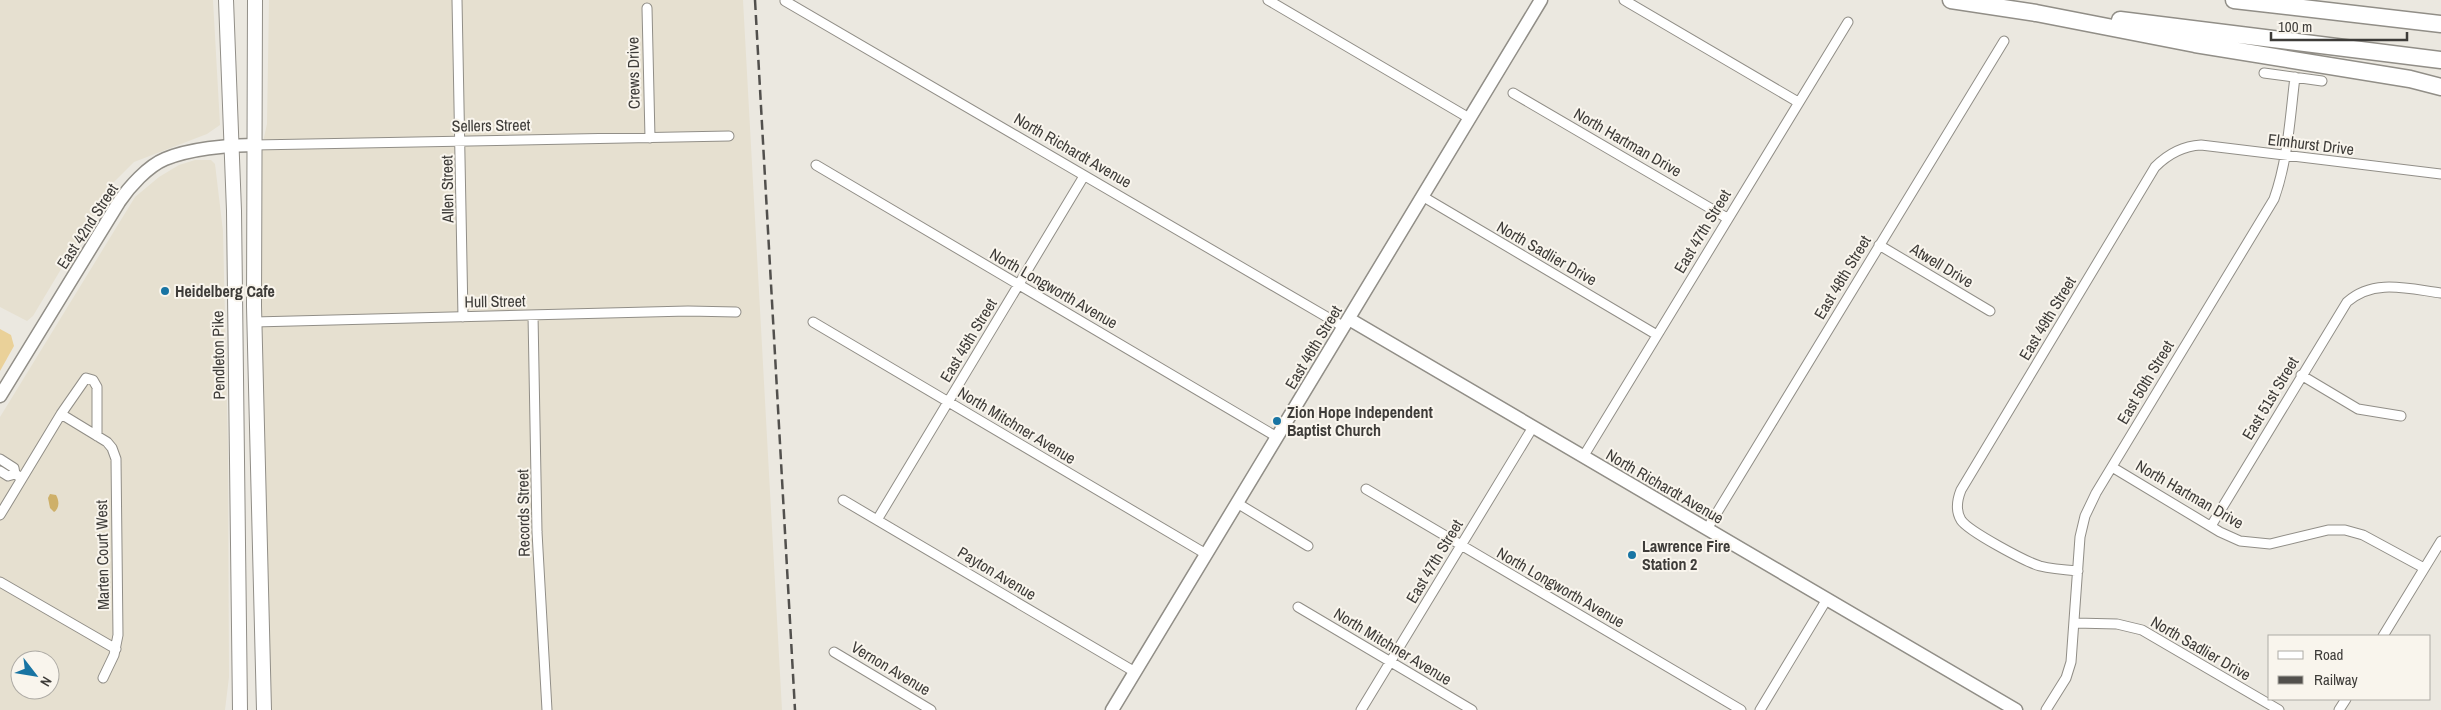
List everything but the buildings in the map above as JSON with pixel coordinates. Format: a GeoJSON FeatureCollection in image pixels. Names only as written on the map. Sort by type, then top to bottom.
{"type":"FeatureCollection","features":[{"type":"Feature","properties":{"kind":"highway"},"geometry":{"type":"LineString","coordinates":[[1951,0],[2036,13],[2195,44],[2410,79],[2441,87]]}},
{"type":"Feature","properties":{"kind":"highway"},"geometry":{"type":"LineString","coordinates":[[2234,0],[2441,24]]}},
{"type":"Feature","properties":{"kind":"highway"},"geometry":{"type":"LineString","coordinates":[[2036,13],[2146,23],[2441,60]]}},
{"type":"Feature","properties":{"kind":"main road","name":"Pendleton Pike"},"geometry":{"type":"LineString","coordinates":[[226,0],[232,145],[240,710]]}},
{"type":"Feature","properties":{"kind":"main road"},"geometry":{"type":"LineString","coordinates":[[254,0],[254,322],[264,710]]}},
{"type":"Feature","properties":{"kind":"street","name":"Allen Street"},"geometry":{"type":"LineString","coordinates":[[457,0],[463,317]]}},
{"type":"Feature","properties":{"kind":"street"},"geometry":{"type":"LineString","coordinates":[[1268,0],[1469,118]]}},
{"type":"Feature","properties":{"kind":"street","name":"East 46th Street"},"geometry":{"type":"LineString","coordinates":[[1112,710],[1541,0]]}},
{"type":"Feature","properties":{"kind":"street"},"geometry":{"type":"LineString","coordinates":[[1624,0],[1798,102]]}},
{"type":"Feature","properties":{"kind":"street","name":"North Richardt Avenue"},"geometry":{"type":"LineString","coordinates":[[785,1],[1084,176],[1533,427],[2016,710]]}},
{"type":"Feature","properties":{"kind":"street","name":"Crews Drive"},"geometry":{"type":"LineString","coordinates":[[647,8],[650,138]]}},
{"type":"Feature","properties":{"kind":"street","name":"East 47th Street"},"geometry":{"type":"LineString","coordinates":[[1583,457],[1848,22]]}},
{"type":"Feature","properties":{"kind":"street","name":"East 48th Street"},"geometry":{"type":"LineString","coordinates":[[1707,529],[2004,41]]}},
{"type":"Feature","properties":{"kind":"street"},"geometry":{"type":"LineString","coordinates":[[2264,73],[2322,81]]}},
{"type":"Feature","properties":{"kind":"street","name":"East 50th Street"},"geometry":{"type":"LineString","coordinates":[[2046,710],[2069,670],[2073,654],[2080,537],[2085,516],[2112,467],[2274,198],[2280,184],[2285,156],[2295,77]]}},
{"type":"Feature","properties":{"kind":"street","name":"North Hartman Drive"},"geometry":{"type":"LineString","coordinates":[[1513,93],[1727,218]]}},
{"type":"Feature","properties":{"kind":"street","name":"Sellers Street"},"geometry":{"type":"LineString","coordinates":[[254,145],[729,136]]}},
{"type":"Feature","properties":{"kind":"street","name":"East 42nd Street"},"geometry":{"type":"LineString","coordinates":[[0,396],[110,215],[143,175],[164,159],[232,145],[254,145]]}},
{"type":"Feature","properties":{"kind":"street","name":"Elmhurst Drive"},"geometry":{"type":"LineString","coordinates":[[2178,150],[2188,146],[2204,146],[2441,174]]}},
{"type":"Feature","properties":{"kind":"street","name":"East 49th Street"},"geometry":{"type":"LineString","coordinates":[[2078,571],[2043,567],[2026,561],[1967,527],[1958,512],[1957,503],[1961,490],[2156,167],[2178,150]]}},
{"type":"Feature","properties":{"kind":"street","name":"North Longworth Avenue"},"geometry":{"type":"LineString","coordinates":[[816,165],[1277,437]]}},
{"type":"Feature","properties":{"kind":"street","name":"East 45th Street"},"geometry":{"type":"LineString","coordinates":[[877,520],[1084,176]]}},
{"type":"Feature","properties":{"kind":"street","name":"North Sadlier Drive"},"geometry":{"type":"LineString","coordinates":[[1422,196],[1657,335]]}},
{"type":"Feature","properties":{"kind":"street","name":"Atwell Drive"},"geometry":{"type":"LineString","coordinates":[[1879,245],[1990,311]]}},
{"type":"Feature","properties":{"kind":"street","name":"East 51st Street"},"geometry":{"type":"LineString","coordinates":[[2211,526],[2344,306],[2362,292],[2385,286],[2441,293]]}},
{"type":"Feature","properties":{"kind":"street","name":"Hull Street"},"geometry":{"type":"LineString","coordinates":[[254,322],[688,311],[736,312]]}},
{"type":"Feature","properties":{"kind":"street","name":"Records Street"},"geometry":{"type":"LineString","coordinates":[[533,315],[537,532],[547,710]]}},
{"type":"Feature","properties":{"kind":"street","name":"North Mitchner Avenue"},"geometry":{"type":"LineString","coordinates":[[813,322],[1206,554]]}},
{"type":"Feature","properties":{"kind":"street"},"geometry":{"type":"LineString","coordinates":[[2301,375],[2358,408],[2401,416]]}},
{"type":"Feature","properties":{"kind":"street"},"geometry":{"type":"LineString","coordinates":[[0,515],[18,476],[82,381],[89,379],[94,381],[98,387],[98,436]]}},
{"type":"Feature","properties":{"kind":"street","name":"Marten Court West"},"geometry":{"type":"LineString","coordinates":[[61,414],[98,436],[111,447],[116,459],[119,625],[116,649],[103,678]]}},
{"type":"Feature","properties":{"kind":"street","name":"East 47th Street"},"geometry":{"type":"LineString","coordinates":[[1361,710],[1533,427]]}},
{"type":"Feature","properties":{"kind":"street"},"geometry":{"type":"LineString","coordinates":[[0,459],[14,468],[18,476]]}},
{"type":"Feature","properties":{"kind":"street","name":"North Hartman Drive"},"geometry":{"type":"LineString","coordinates":[[2112,467],[2211,526],[2240,541],[2278,544],[2328,530],[2346,530],[2363,535],[2424,568]]}},
{"type":"Feature","properties":{"kind":"street"},"geometry":{"type":"LineString","coordinates":[[0,471],[8,476],[18,476]]}},
{"type":"Feature","properties":{"kind":"street","name":"North Longworth Avenue"},"geometry":{"type":"LineString","coordinates":[[1366,489],[1740,710]]}},
{"type":"Feature","properties":{"kind":"street","name":"Payton Avenue"},"geometry":{"type":"LineString","coordinates":[[843,500],[1135,672]]}},
{"type":"Feature","properties":{"kind":"street"},"geometry":{"type":"LineString","coordinates":[[1237,503],[1308,546]]}},
{"type":"Feature","properties":{"kind":"street"},"geometry":{"type":"LineString","coordinates":[[2384,635],[2441,541]]}},
{"type":"Feature","properties":{"kind":"street"},"geometry":{"type":"LineString","coordinates":[[0,582],[116,649]]}},
{"type":"Feature","properties":{"kind":"street"},"geometry":{"type":"LineString","coordinates":[[1760,710],[1827,599]]}},
{"type":"Feature","properties":{"kind":"street","name":"North Mitchner Avenue"},"geometry":{"type":"LineString","coordinates":[[1298,607],[1472,710]]}},
{"type":"Feature","properties":{"kind":"street","name":"North Sadlier Drive"},"geometry":{"type":"LineString","coordinates":[[2075,623],[2117,624],[2142,630],[2279,710]]}},
{"type":"Feature","properties":{"kind":"street","name":"Vernon Avenue"},"geometry":{"type":"LineString","coordinates":[[834,652],[931,710]]}},
{"type":"Feature","properties":{"kind":"shaded area"},"geometry":{"type":"Polygon","coordinates":[[[0,0],[213,0],[220,125],[207,134],[134,162],[112,184],[33,316],[27,321],[0,307],[0,0]]]}},
{"type":"Feature","properties":{"kind":"shaded area"},"geometry":{"type":"Polygon","coordinates":[[[269,0],[743,0],[782,710],[269,710],[261,326],[261,151],[267,124],[269,0]]]}},
{"type":"Feature","properties":{"kind":"shaded area"},"geometry":{"type":"Polygon","coordinates":[[[195,160],[211,160],[215,164],[223,231],[228,449],[229,677],[225,710],[0,710],[0,417],[135,197],[159,177],[179,165],[195,160]]]}},
{"type":"Feature","properties":{"kind":"shaded area"},"geometry":{"type":"Polygon","coordinates":[[[0,329],[11,335],[14,346],[0,371],[0,329]]]}},
{"type":"Feature","properties":{"kind":"shaded area"},"geometry":{"type":"Polygon","coordinates":[[[50,494],[56,495],[58,499],[58,506],[54,512],[50,508],[48,498],[50,494]]]}},
{"type":"Feature","properties":{"kind":"railway"},"geometry":{"type":"LineString","coordinates":[[755,0],[795,710]]}},
{"type":"Feature","properties":{"kind":"place","name":"Heidelberg Cafe"},"geometry":{"type":"Point","coordinates":[165,291]}},
{"type":"Feature","properties":{"kind":"place","name":"Zion Hope Independent Baptist Church"},"geometry":{"type":"Point","coordinates":[1277,421]}},
{"type":"Feature","properties":{"kind":"place","name":"Lawrence Fire Station 2"},"geometry":{"type":"Point","coordinates":[1632,555]}}]}
